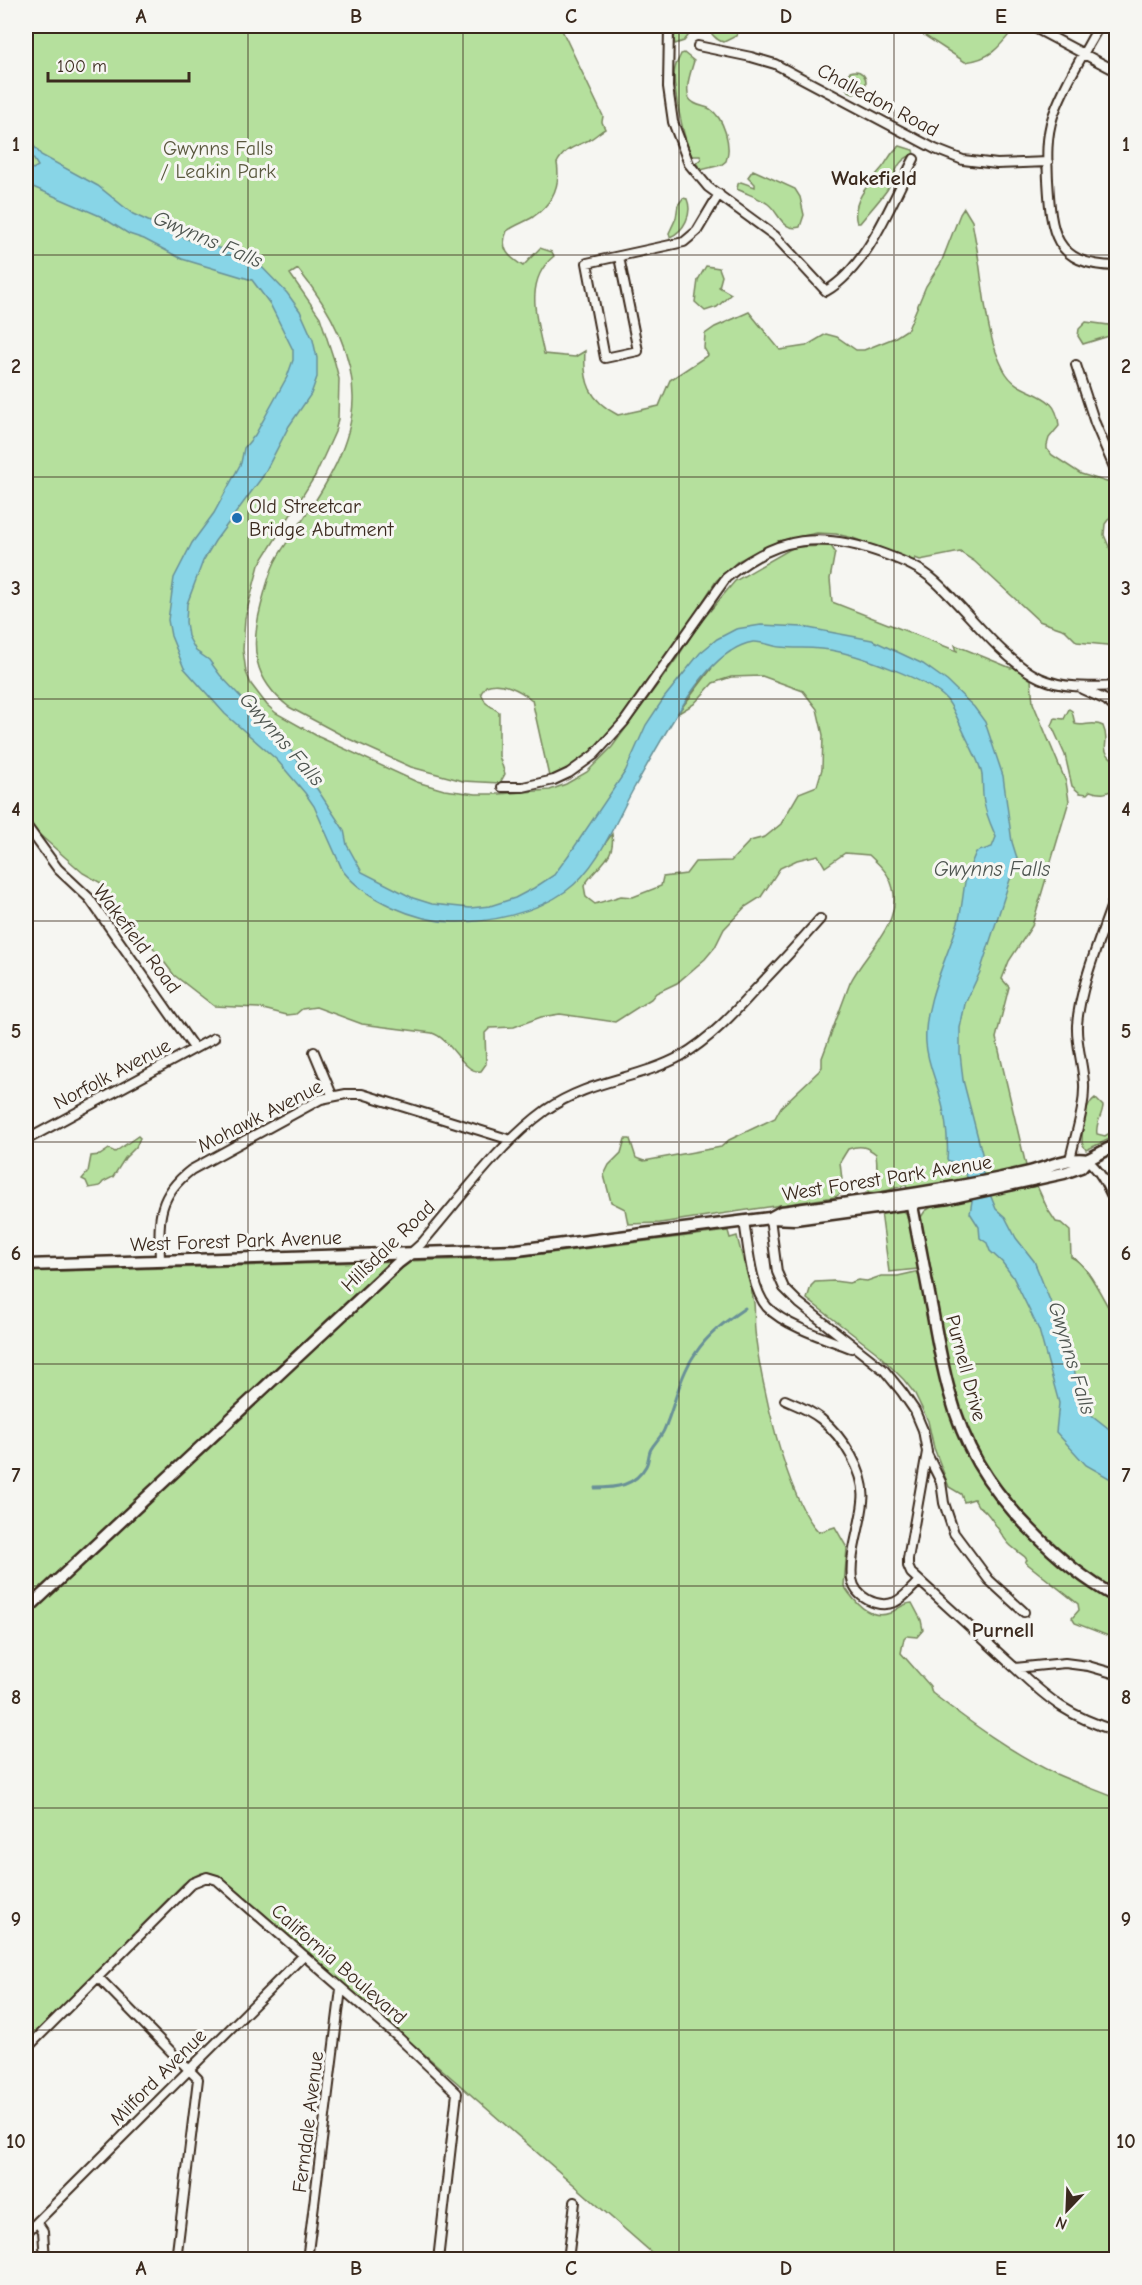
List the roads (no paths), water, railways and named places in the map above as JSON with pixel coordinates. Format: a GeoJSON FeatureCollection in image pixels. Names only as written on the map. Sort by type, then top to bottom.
{"type":"FeatureCollection","features":[{"type":"Feature","properties":{"kind":"main road"},"geometry":{"type":"LineString","coordinates":[[1011,1181],[1064,1173],[1082,1167],[1087,1160],[1116,1145]]}},
{"type":"Feature","properties":{"kind":"main road"},"geometry":{"type":"LineString","coordinates":[[1011,1181],[1070,1160],[1078,1158],[1087,1160]]}},
{"type":"Feature","properties":{"kind":"main road","name":"West Forest Park Avenue"},"geometry":{"type":"LineString","coordinates":[[26,1265],[545,1248],[770,1218],[781,1212],[947,1194],[1011,1181]]}},
{"type":"Feature","properties":{"kind":"main road","name":"Purnell Drive"},"geometry":{"type":"LineString","coordinates":[[911,1199],[949,1393],[957,1418],[978,1462],[1019,1518],[1051,1550],[1093,1584],[1116,1597]]}},
{"type":"Feature","properties":{"kind":"main road","name":"Hillsdale Road"},"geometry":{"type":"LineString","coordinates":[[26,1610],[380,1279],[410,1254]]}},
{"type":"Feature","properties":{"kind":"street"},"geometry":{"type":"LineString","coordinates":[[669,26],[668,87],[676,131],[689,165],[708,187],[775,236],[826,291],[844,278],[861,255],[914,159]]}},
{"type":"Feature","properties":{"kind":"street"},"geometry":{"type":"LineString","coordinates":[[1031,26],[1116,71]]}},
{"type":"Feature","properties":{"kind":"street"},"geometry":{"type":"LineString","coordinates":[[1099,26],[1053,116],[1048,140],[1052,228],[1057,240],[1066,251],[1083,261],[1116,266]]}},
{"type":"Feature","properties":{"kind":"street","name":"Challedon Road"},"geometry":{"type":"LineString","coordinates":[[698,46],[775,64],[935,149],[963,160],[997,164],[1048,162]]}},
{"type":"Feature","properties":{"kind":"street"},"geometry":{"type":"LineString","coordinates":[[619,256],[638,351],[605,358],[587,263],[619,256],[684,242],[697,231],[719,194]]}},
{"type":"Feature","properties":{"kind":"street"},"geometry":{"type":"LineString","coordinates":[[1076,365],[1095,423],[1116,472]]}},
{"type":"Feature","properties":{"kind":"street"},"geometry":{"type":"LineString","coordinates":[[502,787],[523,787],[554,780],[586,763],[624,722],[716,590],[736,570],[786,544],[809,539],[822,539],[864,547],[919,569],[954,599],[1014,661],[1042,679],[1079,688],[1106,700],[1116,709]]}},
{"type":"Feature","properties":{"kind":"street"},"geometry":{"type":"LineString","coordinates":[[1079,688],[1116,686]]}},
{"type":"Feature","properties":{"kind":"street","name":"Wakefield Road"},"geometry":{"type":"LineString","coordinates":[[26,825],[58,869],[89,898],[195,1048]]}},
{"type":"Feature","properties":{"kind":"street"},"geometry":{"type":"LineString","coordinates":[[1070,1160],[1084,1095],[1078,1039],[1080,1009],[1086,982],[1116,893]]}},
{"type":"Feature","properties":{"kind":"street","name":"Hillsdale Road"},"geometry":{"type":"LineString","coordinates":[[410,1254],[511,1140],[547,1110],[574,1093],[669,1062],[700,1043],[726,1021],[820,919]]}},
{"type":"Feature","properties":{"kind":"street","name":"Norfolk Avenue"},"geometry":{"type":"LineString","coordinates":[[26,1140],[214,1038]]}},
{"type":"Feature","properties":{"kind":"street"},"geometry":{"type":"LineString","coordinates":[[314,1052],[332,1095]]}},
{"type":"Feature","properties":{"kind":"street","name":"Mohawk Avenue"},"geometry":{"type":"LineString","coordinates":[[159,1261],[161,1209],[171,1188],[180,1179],[191,1170],[332,1095],[362,1094],[511,1140]]}},
{"type":"Feature","properties":{"kind":"street"},"geometry":{"type":"LineString","coordinates":[[1087,1160],[1103,1177],[1116,1205]]}},
{"type":"Feature","properties":{"kind":"street"},"geometry":{"type":"LineString","coordinates":[[770,1218],[777,1272],[784,1288],[799,1303],[884,1370],[902,1392],[915,1411],[927,1452],[940,1482],[954,1533],[989,1580],[1024,1612]]}},
{"type":"Feature","properties":{"kind":"street"},"geometry":{"type":"LineString","coordinates":[[744,1221],[754,1274],[759,1292],[767,1307],[790,1322],[858,1350]]}},
{"type":"Feature","properties":{"kind":"street"},"geometry":{"type":"LineString","coordinates":[[784,1400],[822,1419],[844,1447],[861,1478],[864,1500],[852,1572],[855,1588],[867,1599],[887,1604],[903,1597],[919,1581]]}},
{"type":"Feature","properties":{"kind":"street"},"geometry":{"type":"LineString","coordinates":[[927,1452],[908,1566],[919,1581],[1043,1694],[1071,1714],[1116,1731]]}},
{"type":"Feature","properties":{"kind":"street"},"geometry":{"type":"LineString","coordinates":[[1016,1668],[1065,1663],[1088,1666],[1116,1674]]}},
{"type":"Feature","properties":{"kind":"street","name":"California Boulevard"},"geometry":{"type":"LineString","coordinates":[[98,1977],[192,1883],[207,1877],[217,1880],[399,2038],[457,2093],[438,2259]]}},
{"type":"Feature","properties":{"kind":"street","name":"Milford Avenue"},"geometry":{"type":"LineString","coordinates":[[26,2233],[303,1956]]}},
{"type":"Feature","properties":{"kind":"street"},"geometry":{"type":"LineString","coordinates":[[26,2049],[98,1977],[198,2079],[176,2259]]}},
{"type":"Feature","properties":{"kind":"street","name":"Ferndale Avenue"},"geometry":{"type":"LineString","coordinates":[[307,2259],[341,1989]]}},
{"type":"Feature","properties":{"kind":"street"},"geometry":{"type":"LineString","coordinates":[[568,2259],[575,2202]]}},
{"type":"Feature","properties":{"kind":"street"},"geometry":{"type":"LineString","coordinates":[[37,2222],[43,2231],[45,2259]]}},
{"type":"Feature","properties":{"kind":"water","name":"Gwynns Falls"},"geometry":{"type":"Polygon","coordinates":[[[26,136],[41,155],[98,186],[133,214],[196,243],[238,252],[256,261],[287,293],[300,311],[313,340],[317,358],[317,377],[311,394],[289,426],[263,476],[203,561],[187,604],[186,622],[188,636],[196,651],[209,660],[220,675],[289,748],[306,772],[344,830],[347,845],[362,872],[413,898],[432,904],[470,908],[490,906],[515,898],[534,888],[554,875],[573,849],[625,772],[646,725],[664,698],[700,653],[717,639],[736,629],[761,625],[803,627],[872,640],[923,664],[947,681],[974,707],[985,722],[1003,776],[1012,842],[1017,858],[980,972],[965,1004],[960,1028],[963,1080],[984,1161],[981,1163],[985,1182],[996,1209],[1005,1217],[1016,1238],[1034,1261],[1068,1345],[1082,1401],[1089,1413],[1108,1428],[1116,1441],[1116,1482],[1086,1465],[1056,1432],[1059,1403],[1039,1330],[1013,1277],[990,1251],[987,1243],[980,1238],[979,1227],[970,1213],[973,1195],[965,1171],[959,1165],[947,1160],[945,1117],[926,1043],[928,1012],[959,919],[970,867],[976,852],[992,847],[996,837],[985,807],[980,766],[947,700],[938,692],[911,677],[847,654],[821,649],[780,647],[756,642],[745,644],[717,662],[693,690],[658,746],[597,857],[578,881],[566,891],[526,911],[467,922],[423,918],[378,900],[343,871],[314,806],[305,793],[277,760],[225,714],[184,668],[171,636],[168,620],[174,578],[192,543],[214,513],[241,463],[244,448],[255,435],[287,377],[293,360],[293,350],[270,304],[252,280],[182,259],[144,239],[129,234],[100,216],[26,184],[26,166],[33,169],[38,166],[26,147],[26,136]]]}},
{"type":"Feature","properties":{"kind":"waterway"},"geometry":{"type":"LineString","coordinates":[[595,1488],[631,1482],[642,1473],[651,1449],[664,1430],[681,1382],[695,1354],[712,1334],[745,1308]]}},
{"type":"Feature","properties":{"kind":"place","name":"Old Streetcar Bridge Abutment"},"geometry":{"type":"Point","coordinates":[237,518]}},
{"type":"Feature","properties":{"kind":"district","name":"Wakefield"},"geometry":{"type":"Point","coordinates":[874,178]}},
{"type":"Feature","properties":{"kind":"district","name":"Purnell"},"geometry":{"type":"Point","coordinates":[1003,1630]}},
{"type":"Feature","properties":{"kind":"park label","name":"Gwynns Falls / Leakin Park"},"geometry":{"type":"Point","coordinates":[218,160]}}]}
